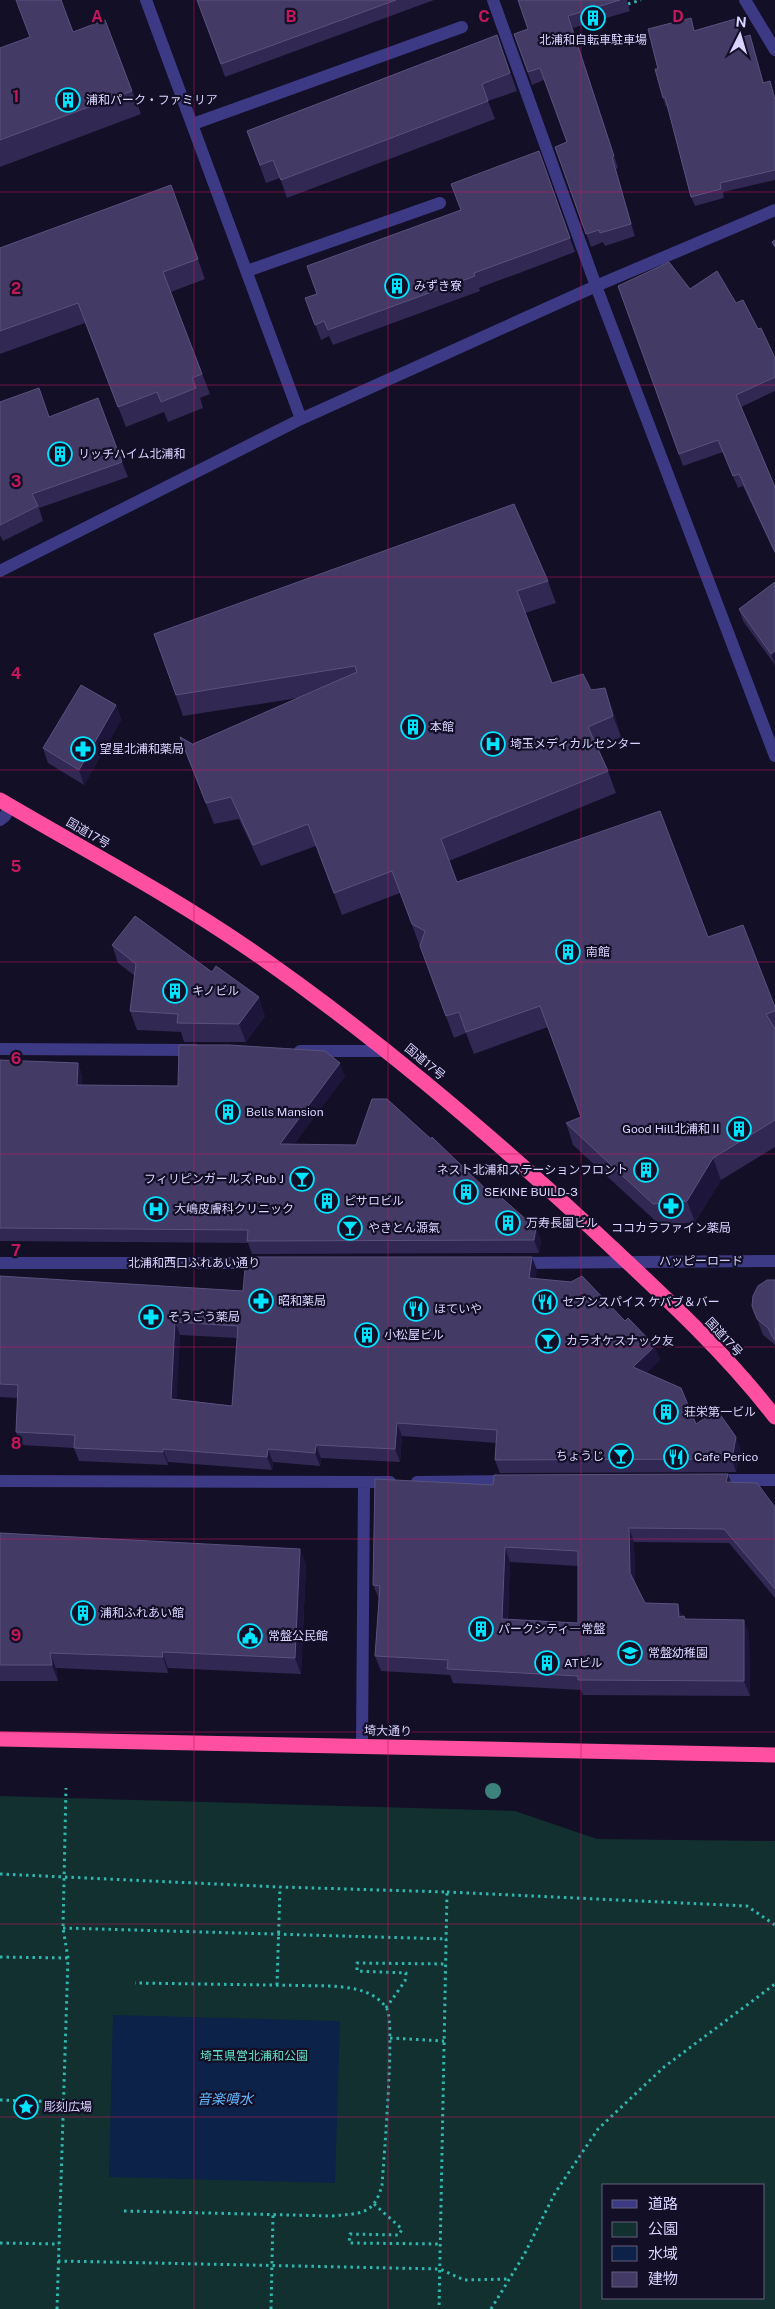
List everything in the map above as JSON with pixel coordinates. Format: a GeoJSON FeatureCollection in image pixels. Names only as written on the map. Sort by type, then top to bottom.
{"type":"FeatureCollection","features":[{"type":"Feature","properties":{"kind":"highway","name":"国道17号"},"geometry":{"type":"LineString","coordinates":[[5,803],[153,888],[248,949],[388,1051],[504,1148],[627,1262],[699,1332],[775,1416]]}},
{"type":"Feature","properties":{"kind":"highway","name":"埼大通り"},"geometry":{"type":"LineString","coordinates":[[0,1739],[362,1745],[775,1756]]}},
{"type":"Feature","properties":{"kind":"street"},"geometry":{"type":"LineString","coordinates":[[146,0],[301,418]]}},
{"type":"Feature","properties":{"kind":"street"},"geometry":{"type":"LineString","coordinates":[[493,0],[596,286],[775,756]]}},
{"type":"Feature","properties":{"kind":"street"},"geometry":{"type":"LineString","coordinates":[[745,0],[775,50]]}},
{"type":"Feature","properties":{"kind":"street"},"geometry":{"type":"LineString","coordinates":[[193,124],[462,27]]}},
{"type":"Feature","properties":{"kind":"street"},"geometry":{"type":"LineString","coordinates":[[248,271],[440,203]]}},
{"type":"Feature","properties":{"kind":"street"},"geometry":{"type":"LineString","coordinates":[[0,571],[301,418],[596,286],[775,210]]}},
{"type":"Feature","properties":{"kind":"street"},"geometry":{"type":"LineString","coordinates":[[0,820],[5,816],[5,803]]}},
{"type":"Feature","properties":{"kind":"street"},"geometry":{"type":"LineString","coordinates":[[0,1049],[205,1050]]}},
{"type":"Feature","properties":{"kind":"street"},"geometry":{"type":"LineString","coordinates":[[283,1050],[388,1051]]}},
{"type":"Feature","properties":{"kind":"street","name":"ハッピーロード"},"geometry":{"type":"LineString","coordinates":[[627,1262],[775,1261]]}},
{"type":"Feature","properties":{"kind":"street"},"geometry":{"type":"LineString","coordinates":[[508,1263],[627,1262]]}},
{"type":"Feature","properties":{"kind":"street","name":"北浦和西口ふれあい通り"},"geometry":{"type":"LineString","coordinates":[[0,1263],[279,1263]]}},
{"type":"Feature","properties":{"kind":"street"},"geometry":{"type":"LineString","coordinates":[[697,1480],[775,1480]]}},
{"type":"Feature","properties":{"kind":"street"},"geometry":{"type":"LineString","coordinates":[[0,1481],[520,1481]]}},
{"type":"Feature","properties":{"kind":"street"},"geometry":{"type":"LineString","coordinates":[[362,1745],[364,1482]]}},
{"type":"Feature","properties":{"kind":"path"},"geometry":{"type":"LineString","coordinates":[[628,4],[641,0]]}},
{"type":"Feature","properties":{"kind":"path"},"geometry":{"type":"LineString","coordinates":[[57,2309],[68,1958],[63,1928],[66,1788]]}},
{"type":"Feature","properties":{"kind":"path"},"geometry":{"type":"LineString","coordinates":[[0,1874],[747,1906],[775,1925]]}},
{"type":"Feature","properties":{"kind":"path"},"geometry":{"type":"LineString","coordinates":[[277,1985],[280,1887]]}},
{"type":"Feature","properties":{"kind":"path"},"geometry":{"type":"LineString","coordinates":[[438,2309],[447,1939],[446,1892]]}},
{"type":"Feature","properties":{"kind":"path"},"geometry":{"type":"LineString","coordinates":[[63,1928],[447,1939]]}},
{"type":"Feature","properties":{"kind":"path"},"geometry":{"type":"LineString","coordinates":[[0,1957],[68,1958]]}},
{"type":"Feature","properties":{"kind":"path"},"geometry":{"type":"LineString","coordinates":[[386,2008],[405,1981],[406,1973],[358,1972],[357,1964],[446,1964]]}},
{"type":"Feature","properties":{"kind":"path"},"geometry":{"type":"LineString","coordinates":[[124,2211],[332,2216],[365,2213],[378,2201],[382,2185],[390,2038],[386,2008],[378,1998],[356,1989],[333,1986],[135,1983]]}},
{"type":"Feature","properties":{"kind":"path"},"geometry":{"type":"LineString","coordinates":[[491,2309],[555,2193],[598,2129],[664,2066],[775,1984]]}},
{"type":"Feature","properties":{"kind":"path"},"geometry":{"type":"LineString","coordinates":[[390,2038],[444,2040]]}},
{"type":"Feature","properties":{"kind":"path"},"geometry":{"type":"LineString","coordinates":[[0,2100],[63,2102]]}},
{"type":"Feature","properties":{"kind":"path"},"geometry":{"type":"LineString","coordinates":[[374,2204],[402,2229],[398,2235],[350,2234],[349,2243],[441,2244]]}},
{"type":"Feature","properties":{"kind":"path"},"geometry":{"type":"LineString","coordinates":[[271,2309],[273,2215]]}},
{"type":"Feature","properties":{"kind":"path"},"geometry":{"type":"LineString","coordinates":[[0,2243],[59,2244]]}},
{"type":"Feature","properties":{"kind":"path"},"geometry":{"type":"LineString","coordinates":[[58,2261],[440,2269],[464,2280],[509,2279]]}},
{"type":"Feature","properties":{"kind":"green space","name":"埼玉県営北浦和公園"},"geometry":{"type":"Polygon","coordinates":[[[0,1796],[515,1811],[597,1839],[775,1841],[775,2309],[0,2309],[0,1796]]]}},
{"type":"Feature","properties":{"kind":"water","name":"音楽噴水"},"geometry":{"type":"Polygon","coordinates":[[[113,2015],[340,2021],[335,2183],[109,2177],[113,2015]]]}},
{"type":"Feature","properties":{"kind":"building"},"geometry":{"type":"Polygon","coordinates":[[[16,0],[61,0],[73,32],[105,20],[132,91],[0,140],[0,48],[30,37],[16,0]]]}},
{"type":"Feature","properties":{"kind":"building"},"geometry":{"type":"Polygon","coordinates":[[[197,0],[396,0],[221,64],[197,0]]]}},
{"type":"Feature","properties":{"kind":"building"},"geometry":{"type":"Polygon","coordinates":[[[518,0],[620,0],[568,16],[614,156],[612,157],[631,224],[600,233],[599,230],[586,234],[555,147],[567,142],[540,68],[528,72],[514,34],[528,29],[518,0]]]}},
{"type":"Feature","properties":{"kind":"building"},"geometry":{"type":"Polygon","coordinates":[[[691,18],[694,31],[735,19],[740,38],[750,35],[763,83],[770,81],[775,100],[775,170],[720,183],[721,189],[691,197],[665,97],[663,98],[655,69],[658,69],[648,29],[691,18]]]}},
{"type":"Feature","properties":{"kind":"building"},"geometry":{"type":"Polygon","coordinates":[[[497,35],[510,73],[482,84],[488,101],[281,180],[273,160],[260,165],[247,131],[497,35]]]}},
{"type":"Feature","properties":{"kind":"building"},"geometry":{"type":"Polygon","coordinates":[[[539,151],[570,238],[474,273],[475,276],[328,330],[324,321],[315,325],[305,298],[317,294],[307,266],[461,210],[451,184],[539,151]]]}},
{"type":"Feature","properties":{"kind":"building"},"geometry":{"type":"Polygon","coordinates":[[[171,185],[198,259],[163,272],[202,374],[192,378],[196,388],[161,402],[157,392],[118,407],[78,303],[0,331],[0,248],[171,185]]]}},
{"type":"Feature","properties":{"kind":"building"},"geometry":{"type":"Polygon","coordinates":[[[669,262],[690,289],[717,271],[736,303],[743,300],[758,329],[761,328],[775,358],[775,377],[736,395],[775,487],[775,552],[739,474],[733,476],[718,440],[679,454],[618,286],[669,262]]]}},
{"type":"Feature","properties":{"kind":"building","name":"リッチハイム北浦和"},"geometry":{"type":"Polygon","coordinates":[[[39,388],[49,417],[98,398],[122,462],[32,494],[38,506],[0,525],[0,402],[39,388]]]}},
{"type":"Feature","properties":{"kind":"building"},"geometry":{"type":"Polygon","coordinates":[[[514,504],[548,581],[517,591],[552,683],[583,674],[591,690],[605,688],[613,716],[588,727],[608,771],[441,839],[457,882],[660,811],[708,937],[743,925],[775,1007],[775,1011],[766,1014],[775,1029],[775,1120],[713,1158],[687,1201],[653,1204],[566,1123],[581,1117],[540,1006],[466,1032],[459,1012],[446,1016],[420,946],[425,931],[412,924],[392,871],[334,893],[308,824],[253,845],[231,797],[206,803],[180,737],[194,745],[357,672],[355,666],[176,695],[154,634],[514,504]]]}},
{"type":"Feature","properties":{"kind":"building"},"geometry":{"type":"Polygon","coordinates":[[[775,582],[775,651],[771,654],[739,609],[775,582]]]}},
{"type":"Feature","properties":{"kind":"building"},"geometry":{"type":"Polygon","coordinates":[[[81,685],[116,705],[79,770],[43,748],[81,685]]]}},
{"type":"Feature","properties":{"kind":"building"},"geometry":{"type":"Polygon","coordinates":[[[135,916],[212,972],[216,966],[259,997],[239,1024],[177,1023],[178,1014],[130,1011],[136,964],[112,945],[135,916]]]}},
{"type":"Feature","properties":{"kind":"building"},"geometry":{"type":"Polygon","coordinates":[[[179,1045],[229,1045],[325,1051],[340,1063],[280,1144],[356,1145],[372,1099],[387,1099],[431,1139],[432,1137],[493,1196],[496,1193],[536,1228],[534,1240],[247,1241],[248,1230],[0,1228],[0,1060],[78,1063],[77,1085],[178,1086],[179,1045]]]}},
{"type":"Feature","properties":{"kind":"building"},"geometry":{"type":"Polygon","coordinates":[[[246,1257],[532,1257],[529,1278],[571,1282],[582,1276],[625,1321],[628,1318],[655,1346],[633,1367],[681,1388],[696,1424],[717,1410],[736,1437],[732,1459],[495,1460],[497,1430],[397,1423],[395,1449],[316,1445],[315,1453],[268,1449],[267,1457],[163,1449],[163,1452],[74,1448],[75,1435],[16,1432],[18,1385],[0,1384],[0,1276],[243,1291],[246,1257]],[[175,1322],[171,1399],[232,1406],[238,1326],[175,1322]]]}},
{"type":"Feature","properties":{"kind":"building"},"geometry":{"type":"Polygon","coordinates":[[[767,1280],[775,1280],[775,1341],[768,1328],[757,1319],[752,1306],[753,1296],[758,1286],[767,1280]]]}},
{"type":"Feature","properties":{"kind":"building"},"geometry":{"type":"Polygon","coordinates":[[[728,1474],[726,1482],[757,1483],[775,1507],[775,1589],[724,1529],[629,1528],[630,1573],[645,1603],[678,1604],[679,1617],[684,1616],[685,1619],[744,1620],[744,1681],[578,1680],[578,1676],[447,1669],[448,1660],[375,1656],[380,1586],[373,1585],[375,1479],[493,1485],[494,1475],[728,1474]],[[505,1547],[502,1619],[578,1623],[578,1551],[505,1547]]]}},
{"type":"Feature","properties":{"kind":"building"},"geometry":{"type":"Polygon","coordinates":[[[0,1533],[300,1549],[295,1658],[162,1652],[163,1657],[50,1653],[52,1665],[0,1665],[0,1533]]]}},
{"type":"Feature","properties":{"kind":"place","name":"北浦和自転車駐車場"},"geometry":{"type":"Point","coordinates":[593,18]}},
{"type":"Feature","properties":{"kind":"place","name":"浦和パーク・ファミリア"},"geometry":{"type":"Point","coordinates":[68,100]}},
{"type":"Feature","properties":{"kind":"place","name":"みずき寮"},"geometry":{"type":"Point","coordinates":[397,286]}},
{"type":"Feature","properties":{"kind":"place","name":"リッチハイム北浦和"},"geometry":{"type":"Point","coordinates":[60,454]}},
{"type":"Feature","properties":{"kind":"place","name":"本館"},"geometry":{"type":"Point","coordinates":[413,727]}},
{"type":"Feature","properties":{"kind":"place","name":"埼玉メディカルセンター"},"geometry":{"type":"Point","coordinates":[493,744]}},
{"type":"Feature","properties":{"kind":"place","name":"望星北浦和薬局"},"geometry":{"type":"Point","coordinates":[83,749]}},
{"type":"Feature","properties":{"kind":"place","name":"南館"},"geometry":{"type":"Point","coordinates":[568,952]}},
{"type":"Feature","properties":{"kind":"place","name":"キノビル"},"geometry":{"type":"Point","coordinates":[175,991]}},
{"type":"Feature","properties":{"kind":"place","name":"Bells Mansion"},"geometry":{"type":"Point","coordinates":[228,1112]}},
{"type":"Feature","properties":{"kind":"place","name":"Good Hill北浦和Ⅱ"},"geometry":{"type":"Point","coordinates":[739,1129]}},
{"type":"Feature","properties":{"kind":"place","name":"ネスト北浦和ステーションフロント"},"geometry":{"type":"Point","coordinates":[646,1170]}},
{"type":"Feature","properties":{"kind":"place","name":"フィリピンガールズ Pub J"},"geometry":{"type":"Point","coordinates":[302,1179]}},
{"type":"Feature","properties":{"kind":"place","name":"SEKINE BUILD-3"},"geometry":{"type":"Point","coordinates":[466,1192]}},
{"type":"Feature","properties":{"kind":"place","name":"ピサロビル"},"geometry":{"type":"Point","coordinates":[327,1201]}},
{"type":"Feature","properties":{"kind":"place","name":"ココカラファイン薬局"},"geometry":{"type":"Point","coordinates":[671,1206]}},
{"type":"Feature","properties":{"kind":"place","name":"大嶋皮膚科クリニック"},"geometry":{"type":"Point","coordinates":[156,1209]}},
{"type":"Feature","properties":{"kind":"place","name":"万寿長園ビル"},"geometry":{"type":"Point","coordinates":[508,1223]}},
{"type":"Feature","properties":{"kind":"place","name":"やきとん源氣"},"geometry":{"type":"Point","coordinates":[350,1228]}},
{"type":"Feature","properties":{"kind":"place","name":"昭和薬局"},"geometry":{"type":"Point","coordinates":[261,1301]}},
{"type":"Feature","properties":{"kind":"place","name":"セブンスパイス ケバブ＆バー"},"geometry":{"type":"Point","coordinates":[545,1302]}},
{"type":"Feature","properties":{"kind":"place","name":"ほていや"},"geometry":{"type":"Point","coordinates":[416,1309]}},
{"type":"Feature","properties":{"kind":"place","name":"そうごう薬局"},"geometry":{"type":"Point","coordinates":[151,1317]}},
{"type":"Feature","properties":{"kind":"place","name":"小松屋ビル"},"geometry":{"type":"Point","coordinates":[367,1335]}},
{"type":"Feature","properties":{"kind":"place","name":"カラオケスナック友"},"geometry":{"type":"Point","coordinates":[548,1341]}},
{"type":"Feature","properties":{"kind":"place","name":"荘栄第一ビル"},"geometry":{"type":"Point","coordinates":[666,1412]}},
{"type":"Feature","properties":{"kind":"place","name":"ちょうじ"},"geometry":{"type":"Point","coordinates":[621,1456]}},
{"type":"Feature","properties":{"kind":"place","name":"Cafe Perico"},"geometry":{"type":"Point","coordinates":[676,1457]}},
{"type":"Feature","properties":{"kind":"place","name":"浦和ふれあい館"},"geometry":{"type":"Point","coordinates":[83,1613]}},
{"type":"Feature","properties":{"kind":"place","name":"パークシティ―常盤"},"geometry":{"type":"Point","coordinates":[481,1629]}},
{"type":"Feature","properties":{"kind":"place","name":"常盤公民館"},"geometry":{"type":"Point","coordinates":[250,1636]}},
{"type":"Feature","properties":{"kind":"place","name":"常盤幼稚園"},"geometry":{"type":"Point","coordinates":[630,1653]}},
{"type":"Feature","properties":{"kind":"place","name":"ATビル"},"geometry":{"type":"Point","coordinates":[547,1663]}},
{"type":"Feature","properties":{"kind":"place","name":"彫刻広場"},"geometry":{"type":"Point","coordinates":[26,2107]}}]}
